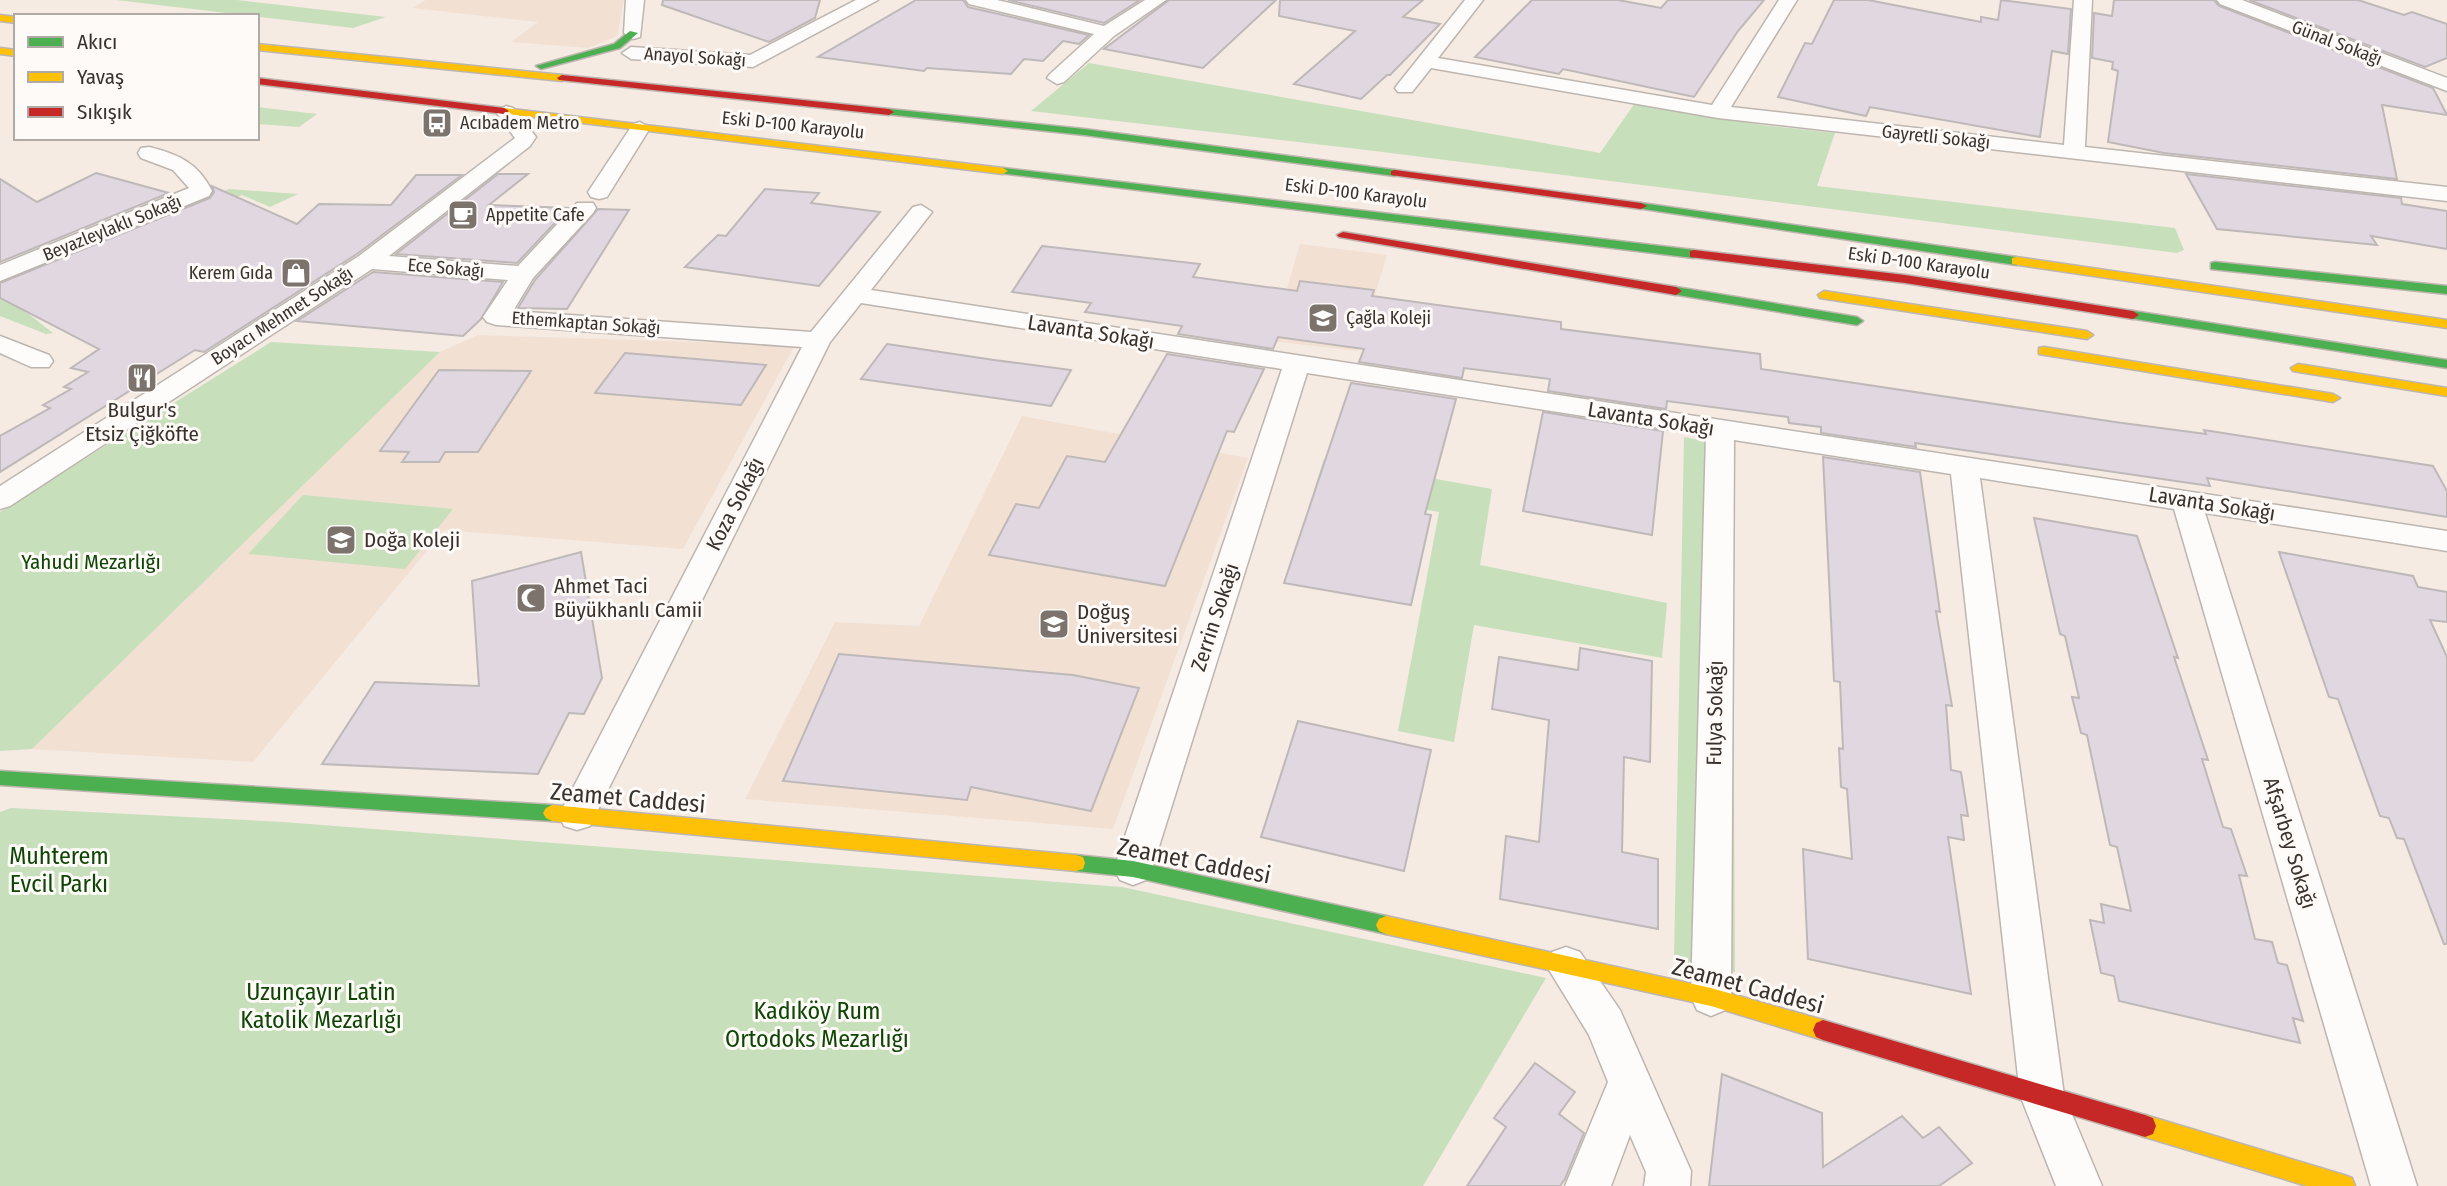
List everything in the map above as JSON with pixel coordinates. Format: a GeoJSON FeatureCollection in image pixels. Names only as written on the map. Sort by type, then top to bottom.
{"type":"FeatureCollection","features":[{"type":"Feature","properties":{"kind":"main road"},"geometry":{"type":"LineString","coordinates":[[633,33],[631,53],[638,62],[654,72],[731,95]]}},
{"type":"Feature","properties":{"kind":"main road"},"geometry":{"type":"LineString","coordinates":[[482,70],[562,63],[617,46],[633,33]]}},
{"type":"Feature","properties":{"kind":"main road","name":"Eski D-100 Karayolu"},"geometry":{"type":"LineString","coordinates":[[259,47],[1084,132],[1555,194],[2447,324]]}},
{"type":"Feature","properties":{"kind":"main road","name":"Eski D-100 Karayolu"},"geometry":{"type":"LineString","coordinates":[[259,81],[1905,279],[2447,364]]}},
{"type":"Feature","properties":{"kind":"main road"},"geometry":{"type":"LineString","coordinates":[[888,155],[1231,215]]}},
{"type":"Feature","properties":{"kind":"main road"},"geometry":{"type":"LineString","coordinates":[[1555,194],[1903,228]]}},
{"type":"Feature","properties":{"kind":"main road"},"geometry":{"type":"LineString","coordinates":[[1664,272],[1324,230],[1876,324]]}},
{"type":"Feature","properties":{"kind":"main road"},"geometry":{"type":"LineString","coordinates":[[2194,263],[2447,290]]}},
{"type":"Feature","properties":{"kind":"main road"},"geometry":{"type":"LineString","coordinates":[[1801,291],[2105,337]]}},
{"type":"Feature","properties":{"kind":"main road"},"geometry":{"type":"LineString","coordinates":[[2021,348],[2351,401]]}},
{"type":"Feature","properties":{"kind":"main road"},"geometry":{"type":"LineString","coordinates":[[2284,366],[2447,392]]}},
{"type":"Feature","properties":{"kind":"main road","name":"Zeamet Caddesi"},"geometry":{"type":"LineString","coordinates":[[0,778],[577,815],[1133,869],[1711,997],[2344,1186]]}},
{"type":"Feature","properties":{"kind":"street"},"geometry":{"type":"LineString","coordinates":[[633,33],[635,0]]}},
{"type":"Feature","properties":{"kind":"street","name":"Anayol Sokağı"},"geometry":{"type":"LineString","coordinates":[[631,53],[753,61],[869,0]]}},
{"type":"Feature","properties":{"kind":"street"},"geometry":{"type":"LineString","coordinates":[[975,0],[1107,32]]}},
{"type":"Feature","properties":{"kind":"street"},"geometry":{"type":"LineString","coordinates":[[1057,78],[1107,32],[1157,0]]}},
{"type":"Feature","properties":{"kind":"street"},"geometry":{"type":"LineString","coordinates":[[1405,88],[1474,0]]}},
{"type":"Feature","properties":{"kind":"street"},"geometry":{"type":"LineString","coordinates":[[1718,112],[1788,0]]}},
{"type":"Feature","properties":{"kind":"street"},"geometry":{"type":"LineString","coordinates":[[2074,151],[2082,0]]}},
{"type":"Feature","properties":{"kind":"street","name":"Günal Sokağı"},"geometry":{"type":"LineString","coordinates":[[2226,0],[2447,85]]}},
{"type":"Feature","properties":{"kind":"street","name":"Gayretli Sokağı"},"geometry":{"type":"LineString","coordinates":[[1428,62],[1718,112],[2447,194]]}},
{"type":"Feature","properties":{"kind":"street","name":"Boyacı Mehmet Sokağı"},"geometry":{"type":"LineString","coordinates":[[0,499],[367,261],[523,142],[523,132],[506,112]]}},
{"type":"Feature","properties":{"kind":"street","name":"Ethemkaptan Sokağı"},"geometry":{"type":"LineString","coordinates":[[640,128],[592,200],[524,274],[496,317],[818,340]]}},
{"type":"Feature","properties":{"kind":"street","name":"Beyazleylaklı Sokağı"},"geometry":{"type":"LineString","coordinates":[[0,274],[201,191],[193,174],[175,160],[149,153]]}},
{"type":"Feature","properties":{"kind":"street","name":"Koza Sokağı"},"geometry":{"type":"LineString","coordinates":[[577,815],[818,340],[921,212]]}},
{"type":"Feature","properties":{"kind":"street","name":"Ece Sokağı"},"geometry":{"type":"LineString","coordinates":[[367,261],[524,274]]}},
{"type":"Feature","properties":{"kind":"street","name":"Lavanta Sokağı"},"geometry":{"type":"LineString","coordinates":[[856,295],[2447,541]]}},
{"type":"Feature","properties":{"kind":"street"},"geometry":{"type":"LineString","coordinates":[[0,344],[40,361]]}},
{"type":"Feature","properties":{"kind":"street","name":"Zerrin Sokağı"},"geometry":{"type":"LineString","coordinates":[[1133,869],[1297,364]]}},
{"type":"Feature","properties":{"kind":"street","name":"Fulya Sokağı"},"geometry":{"type":"LineString","coordinates":[[1711,997],[1720,430]]}},
{"type":"Feature","properties":{"kind":"street"},"geometry":{"type":"LineString","coordinates":[[1965,465],[2042,1095],[2079,1186]]}},
{"type":"Feature","properties":{"kind":"street","name":"Afşarbey Sokağı"},"geometry":{"type":"LineString","coordinates":[[2186,500],[2395,1186]]}},
{"type":"Feature","properties":{"kind":"street"},"geometry":{"type":"LineString","coordinates":[[1566,965],[1605,1024],[1669,1171],[1667,1186]]}},
{"type":"Feature","properties":{"kind":"street"},"geometry":{"type":"LineString","coordinates":[[1588,1186],[1629,1082]]}},
{"type":"Feature","properties":{"kind":"shaded area"},"geometry":{"type":"Polygon","coordinates":[[[426,0],[624,0],[617,36],[589,48],[511,42],[538,22],[412,8],[426,0]]]}},
{"type":"Feature","properties":{"kind":"shaded area","name":"Çağla Koleji"},"geometry":{"type":"Polygon","coordinates":[[[1300,244],[1387,255],[1358,351],[1271,341],[1300,244]]]}},
{"type":"Feature","properties":{"kind":"shaded area","name":"Doğa Koleji"},"geometry":{"type":"Polygon","coordinates":[[[478,335],[795,345],[683,549],[444,530],[253,762],[32,749],[440,352],[478,335]]]}},
{"type":"Feature","properties":{"kind":"shaded area","name":"Doğuş Üniversitesi"},"geometry":{"type":"Polygon","coordinates":[[[1022,416],[1248,458],[1113,829],[745,799],[835,622],[919,626],[1022,416]]]}},
{"type":"Feature","properties":{"kind":"green space"},"geometry":{"type":"Polygon","coordinates":[[[116,0],[237,0],[386,17],[353,28],[259,17],[259,14],[234,14],[116,0]]]}},
{"type":"Feature","properties":{"kind":"green space"},"geometry":{"type":"Polygon","coordinates":[[[1089,63],[1600,153],[1635,103],[1762,125],[1835,133],[1817,186],[2175,228],[2184,250],[2177,253],[1375,151],[1031,111],[1089,63]]]}},
{"type":"Feature","properties":{"kind":"green space"},"geometry":{"type":"Polygon","coordinates":[[[259,107],[317,114],[299,127],[259,124],[259,107]]]}},
{"type":"Feature","properties":{"kind":"green space"},"geometry":{"type":"Polygon","coordinates":[[[229,189],[298,194],[270,207],[242,195],[167,227],[152,221],[229,189]]]}},
{"type":"Feature","properties":{"kind":"green space"},"geometry":{"type":"Polygon","coordinates":[[[0,287],[13,302],[53,333],[46,334],[0,316],[0,287]]]}},
{"type":"Feature","properties":{"kind":"green space","name":"Yahudi Mezarlığı"},"geometry":{"type":"Polygon","coordinates":[[[271,342],[440,352],[32,749],[0,751],[0,512],[271,342]]]}},
{"type":"Feature","properties":{"kind":"green space"},"geometry":{"type":"Polygon","coordinates":[[[1684,437],[1732,447],[1735,972],[1674,960],[1684,437]]]}},
{"type":"Feature","properties":{"kind":"green space"},"geometry":{"type":"Polygon","coordinates":[[[1324,459],[1492,489],[1480,565],[1667,603],[1662,658],[1474,625],[1454,742],[1398,731],[1439,512],[1314,490],[1324,459]]]}},
{"type":"Feature","properties":{"kind":"green space"},"geometry":{"type":"Polygon","coordinates":[[[303,495],[453,509],[405,569],[248,554],[303,495]]]}},
{"type":"Feature","properties":{"kind":"green space"},"geometry":{"type":"Polygon","coordinates":[[[11,808],[283,822],[1122,887],[1546,978],[1423,1186],[0,1186],[0,812],[11,808]]]}},
{"type":"Feature","properties":{"kind":"building"},"geometry":{"type":"Polygon","coordinates":[[[663,0],[820,0],[815,18],[769,42],[662,5],[663,0]]]}},
{"type":"Feature","properties":{"kind":"building"},"geometry":{"type":"Polygon","coordinates":[[[916,0],[963,0],[968,7],[1089,35],[1079,44],[1063,41],[1043,61],[1024,59],[1011,74],[927,68],[924,71],[818,57],[916,0]]]}},
{"type":"Feature","properties":{"kind":"building"},"geometry":{"type":"Polygon","coordinates":[[[1008,0],[1140,0],[1104,23],[1008,0]]]}},
{"type":"Feature","properties":{"kind":"building"},"geometry":{"type":"Polygon","coordinates":[[[1169,0],[1276,0],[1203,68],[1104,49],[1169,0]]]}},
{"type":"Feature","properties":{"kind":"building"},"geometry":{"type":"Polygon","coordinates":[[[1280,0],[1423,0],[1403,17],[1440,24],[1390,75],[1361,99],[1294,84],[1355,31],[1279,16],[1280,0]]]}},
{"type":"Feature","properties":{"kind":"building"},"geometry":{"type":"Polygon","coordinates":[[[1532,0],[1618,0],[1661,8],[1668,0],[1764,0],[1738,31],[1694,97],[1563,69],[1559,74],[1475,57],[1532,0]]]}},
{"type":"Feature","properties":{"kind":"building"},"geometry":{"type":"Polygon","coordinates":[[[1834,0],[1868,0],[1981,22],[1981,17],[1998,20],[2001,0],[2071,9],[2068,54],[2052,51],[2040,137],[1870,107],[1866,116],[1778,97],[1805,43],[1812,44],[1834,0]]]}},
{"type":"Feature","properties":{"kind":"building"},"geometry":{"type":"Polygon","coordinates":[[[2114,0],[2214,0],[2219,6],[2433,88],[2447,115],[2382,105],[2397,179],[2164,153],[2108,142],[2118,71],[2112,69],[2113,62],[2092,58],[2094,13],[2112,16],[2114,0]]]}},
{"type":"Feature","properties":{"kind":"building"},"geometry":{"type":"Polygon","coordinates":[[[2249,0],[2358,0],[2404,15],[2412,12],[2447,24],[2447,58],[2425,67],[2249,0]]]}},
{"type":"Feature","properties":{"kind":"building"},"geometry":{"type":"Polygon","coordinates":[[[96,173],[169,193],[0,262],[0,179],[37,202],[96,173]]]}},
{"type":"Feature","properties":{"kind":"building"},"geometry":{"type":"Polygon","coordinates":[[[498,174],[528,174],[489,205],[569,208],[517,263],[396,254],[498,174]]]}},
{"type":"Feature","properties":{"kind":"building"},"geometry":{"type":"Polygon","coordinates":[[[2186,174],[2401,198],[2402,204],[2447,211],[2447,249],[2371,236],[2377,245],[2217,229],[2186,174]]]}},
{"type":"Feature","properties":{"kind":"building"},"geometry":{"type":"Polygon","coordinates":[[[416,175],[462,175],[357,254],[204,352],[195,350],[0,472],[0,436],[50,408],[43,405],[71,389],[64,387],[88,372],[71,368],[99,349],[0,298],[0,283],[210,198],[214,192],[212,186],[297,224],[319,204],[391,205],[416,175]]]}},
{"type":"Feature","properties":{"kind":"building"},"geometry":{"type":"Polygon","coordinates":[[[765,189],[819,193],[811,203],[880,212],[819,286],[685,267],[718,235],[726,236],[765,189]]]}},
{"type":"Feature","properties":{"kind":"building"},"geometry":{"type":"Polygon","coordinates":[[[598,209],[629,210],[567,309],[518,308],[535,280],[598,209]]]}},
{"type":"Feature","properties":{"kind":"building"},"geometry":{"type":"Polygon","coordinates":[[[1042,246],[1200,264],[1193,277],[1297,291],[1300,281],[1374,290],[1372,296],[1561,322],[1561,329],[1760,354],[1761,369],[2206,434],[2204,430],[2433,466],[2447,491],[2447,517],[2207,478],[2210,486],[1915,443],[1916,447],[1821,433],[1821,427],[1789,423],[1788,417],[1667,401],[1666,409],[1548,391],[1550,379],[1464,368],[1462,378],[1359,362],[1364,349],[1278,337],[1273,349],[1178,334],[1182,326],[1085,312],[1091,303],[1012,292],[1042,246]]]}},
{"type":"Feature","properties":{"kind":"building"},"geometry":{"type":"Polygon","coordinates":[[[373,272],[503,282],[481,319],[463,336],[297,321],[373,272]]]}},
{"type":"Feature","properties":{"kind":"building"},"geometry":{"type":"Polygon","coordinates":[[[887,344],[1071,370],[1051,406],[861,379],[887,344]]]}},
{"type":"Feature","properties":{"kind":"building"},"geometry":{"type":"Polygon","coordinates":[[[625,353],[766,365],[741,405],[595,393],[625,353]]]}},
{"type":"Feature","properties":{"kind":"building"},"geometry":{"type":"Polygon","coordinates":[[[1167,354],[1264,369],[1234,432],[1227,431],[1165,586],[989,555],[1016,504],[1039,508],[1067,456],[1105,462],[1167,354]]]}},
{"type":"Feature","properties":{"kind":"building"},"geometry":{"type":"Polygon","coordinates":[[[439,370],[531,371],[478,452],[445,452],[439,462],[402,462],[409,452],[380,451],[439,370]]]}},
{"type":"Feature","properties":{"kind":"building"},"geometry":{"type":"Polygon","coordinates":[[[1351,383],[1456,399],[1425,514],[1431,515],[1411,605],[1284,583],[1351,383]]]}},
{"type":"Feature","properties":{"kind":"building"},"geometry":{"type":"Polygon","coordinates":[[[1543,412],[1663,431],[1652,535],[1523,511],[1543,412]]]}},
{"type":"Feature","properties":{"kind":"building"},"geometry":{"type":"Polygon","coordinates":[[[1823,457],[1920,472],[1940,612],[1936,611],[1952,706],[1946,705],[1951,770],[1961,772],[1968,816],[1961,815],[1964,840],[1948,837],[1971,994],[1808,959],[1803,849],[1852,859],[1847,789],[1841,787],[1839,748],[1843,749],[1840,682],[1834,681],[1823,457]]]}},
{"type":"Feature","properties":{"kind":"building"},"geometry":{"type":"Polygon","coordinates":[[[2034,518],[2137,536],[2178,658],[2174,657],[2208,760],[2202,759],[2223,827],[2231,829],[2247,876],[2239,875],[2255,939],[2272,942],[2278,963],[2287,965],[2303,1021],[2293,1018],[2300,1043],[2119,1001],[2114,976],[2101,973],[2090,920],[2104,923],[2101,904],[2131,911],[2117,847],[2110,845],[2087,735],[2081,733],[2072,697],[2079,698],[2065,636],[2060,634],[2034,518]]]}},
{"type":"Feature","properties":{"kind":"building"},"geometry":{"type":"Polygon","coordinates":[[[581,552],[602,678],[584,714],[569,713],[538,774],[322,764],[375,682],[479,686],[472,581],[581,552]]]}},
{"type":"Feature","properties":{"kind":"building"},"geometry":{"type":"Polygon","coordinates":[[[2279,552],[2413,576],[2418,587],[2447,592],[2447,622],[2430,620],[2447,657],[2447,944],[2444,944],[2404,839],[2397,838],[2389,818],[2380,816],[2338,699],[2329,697],[2279,552]]]}},
{"type":"Feature","properties":{"kind":"building"},"geometry":{"type":"Polygon","coordinates":[[[1580,648],[1652,661],[1650,762],[1624,757],[1622,852],[1658,859],[1658,929],[1500,899],[1506,836],[1539,842],[1549,720],[1492,709],[1499,657],[1578,670],[1580,648]]]}},
{"type":"Feature","properties":{"kind":"building"},"geometry":{"type":"Polygon","coordinates":[[[839,654],[1073,675],[1139,688],[1091,811],[971,787],[967,800],[783,781],[839,654]]]}},
{"type":"Feature","properties":{"kind":"building"},"geometry":{"type":"Polygon","coordinates":[[[1298,721],[1431,750],[1404,871],[1261,837],[1298,721]]]}},
{"type":"Feature","properties":{"kind":"building"},"geometry":{"type":"Polygon","coordinates":[[[1535,1063],[1575,1092],[1559,1114],[1584,1133],[1565,1179],[1560,1186],[1467,1186],[1506,1127],[1494,1118],[1535,1063]]]}},
{"type":"Feature","properties":{"kind":"building"},"geometry":{"type":"Polygon","coordinates":[[[1722,1074],[1822,1113],[1823,1167],[1902,1116],[1923,1138],[1939,1127],[1972,1163],[1939,1186],[1709,1186],[1722,1074]]]}},
{"type":"Feature","properties":{"kind":"traffic: fast"},"geometry":{"type":"LineString","coordinates":[[541,66],[617,46],[633,33]]}},
{"type":"Feature","properties":{"kind":"traffic: fast"},"geometry":{"type":"LineString","coordinates":[[889,112],[1084,132],[1395,173]]}},
{"type":"Feature","properties":{"kind":"traffic: fast"},"geometry":{"type":"LineString","coordinates":[[1003,171],[1694,254]]}},
{"type":"Feature","properties":{"kind":"traffic: fast"},"geometry":{"type":"LineString","coordinates":[[1641,206],[2016,261]]}},
{"type":"Feature","properties":{"kind":"traffic: fast"},"geometry":{"type":"LineString","coordinates":[[2215,266],[2447,290]]}},
{"type":"Feature","properties":{"kind":"traffic: fast"},"geometry":{"type":"LineString","coordinates":[[1676,291],[1857,321]]}},
{"type":"Feature","properties":{"kind":"traffic: fast"},"geometry":{"type":"LineString","coordinates":[[2133,315],[2447,364]]}},
{"type":"Feature","properties":{"kind":"traffic: fast"},"geometry":{"type":"LineString","coordinates":[[0,778],[552,813]]}},
{"type":"Feature","properties":{"kind":"traffic: fast"},"geometry":{"type":"LineString","coordinates":[[1076,863],[1133,869],[1386,925]]}},
{"type":"Feature","properties":{"kind":"traffic: slow"},"geometry":{"type":"LineString","coordinates":[[0,18],[14,20]]}},
{"type":"Feature","properties":{"kind":"traffic: slow"},"geometry":{"type":"LineString","coordinates":[[259,47],[562,78]]}},
{"type":"Feature","properties":{"kind":"traffic: slow"},"geometry":{"type":"LineString","coordinates":[[0,51],[14,53]]}},
{"type":"Feature","properties":{"kind":"traffic: slow"},"geometry":{"type":"LineString","coordinates":[[504,111],[1003,171]]}},
{"type":"Feature","properties":{"kind":"traffic: slow"},"geometry":{"type":"LineString","coordinates":[[2016,261],[2447,324]]}},
{"type":"Feature","properties":{"kind":"traffic: slow"},"geometry":{"type":"LineString","coordinates":[[1824,295],[2087,335]]}},
{"type":"Feature","properties":{"kind":"traffic: slow"},"geometry":{"type":"LineString","coordinates":[[2044,351],[2333,398]]}},
{"type":"Feature","properties":{"kind":"traffic: slow"},"geometry":{"type":"LineString","coordinates":[[2298,368],[2447,392]]}},
{"type":"Feature","properties":{"kind":"traffic: slow"},"geometry":{"type":"LineString","coordinates":[[552,813],[1076,863]]}},
{"type":"Feature","properties":{"kind":"traffic: slow"},"geometry":{"type":"LineString","coordinates":[[1386,925],[1711,997],[1823,1030]]}},
{"type":"Feature","properties":{"kind":"traffic: slow"},"geometry":{"type":"LineString","coordinates":[[2145,1126],[2344,1186]]}},
{"type":"Feature","properties":{"kind":"traffic: jam"},"geometry":{"type":"LineString","coordinates":[[562,78],[889,112]]}},
{"type":"Feature","properties":{"kind":"traffic: jam"},"geometry":{"type":"LineString","coordinates":[[259,81],[504,111]]}},
{"type":"Feature","properties":{"kind":"traffic: jam"},"geometry":{"type":"LineString","coordinates":[[1395,173],[1641,206]]}},
{"type":"Feature","properties":{"kind":"traffic: jam"},"geometry":{"type":"LineString","coordinates":[[1343,235],[1676,291]]}},
{"type":"Feature","properties":{"kind":"traffic: jam"},"geometry":{"type":"LineString","coordinates":[[1694,254],[1905,279],[2133,315]]}},
{"type":"Feature","properties":{"kind":"traffic: jam"},"geometry":{"type":"LineString","coordinates":[[1823,1030],[2145,1126]]}},
{"type":"Feature","properties":{"kind":"place","name":"Acıbadem Metro"},"geometry":{"type":"Point","coordinates":[437,123]}},
{"type":"Feature","properties":{"kind":"place","name":"Appetite Cafe"},"geometry":{"type":"Point","coordinates":[463,215]}},
{"type":"Feature","properties":{"kind":"place","name":"Kerem Gıda"},"geometry":{"type":"Point","coordinates":[296,273]}},
{"type":"Feature","properties":{"kind":"place","name":"Çağla Koleji"},"geometry":{"type":"Point","coordinates":[1323,318]}},
{"type":"Feature","properties":{"kind":"place","name":"Bulgur's Etsiz Çiğköfte"},"geometry":{"type":"Point","coordinates":[142,378]}},
{"type":"Feature","properties":{"kind":"place","name":"Doğa Koleji"},"geometry":{"type":"Point","coordinates":[341,540]}},
{"type":"Feature","properties":{"kind":"place","name":"Ahmet Taci Büyükhanlı Camii"},"geometry":{"type":"Point","coordinates":[531,598]}},
{"type":"Feature","properties":{"kind":"place","name":"Doğuş Üniversitesi"},"geometry":{"type":"Point","coordinates":[1054,624]}},
{"type":"Feature","properties":{"kind":"park label","name":"Muhterem Evcil Parkı"},"geometry":{"type":"Point","coordinates":[59,870]}},
{"type":"Feature","properties":{"kind":"park label","name":"Uzunçayır Latin Katolik Mezarlığı"},"geometry":{"type":"Point","coordinates":[321,1006]}},
{"type":"Feature","properties":{"kind":"park label","name":"Kadıköy Rum Ortodoks Mezarlığı"},"geometry":{"type":"Point","coordinates":[817,1025]}}]}
